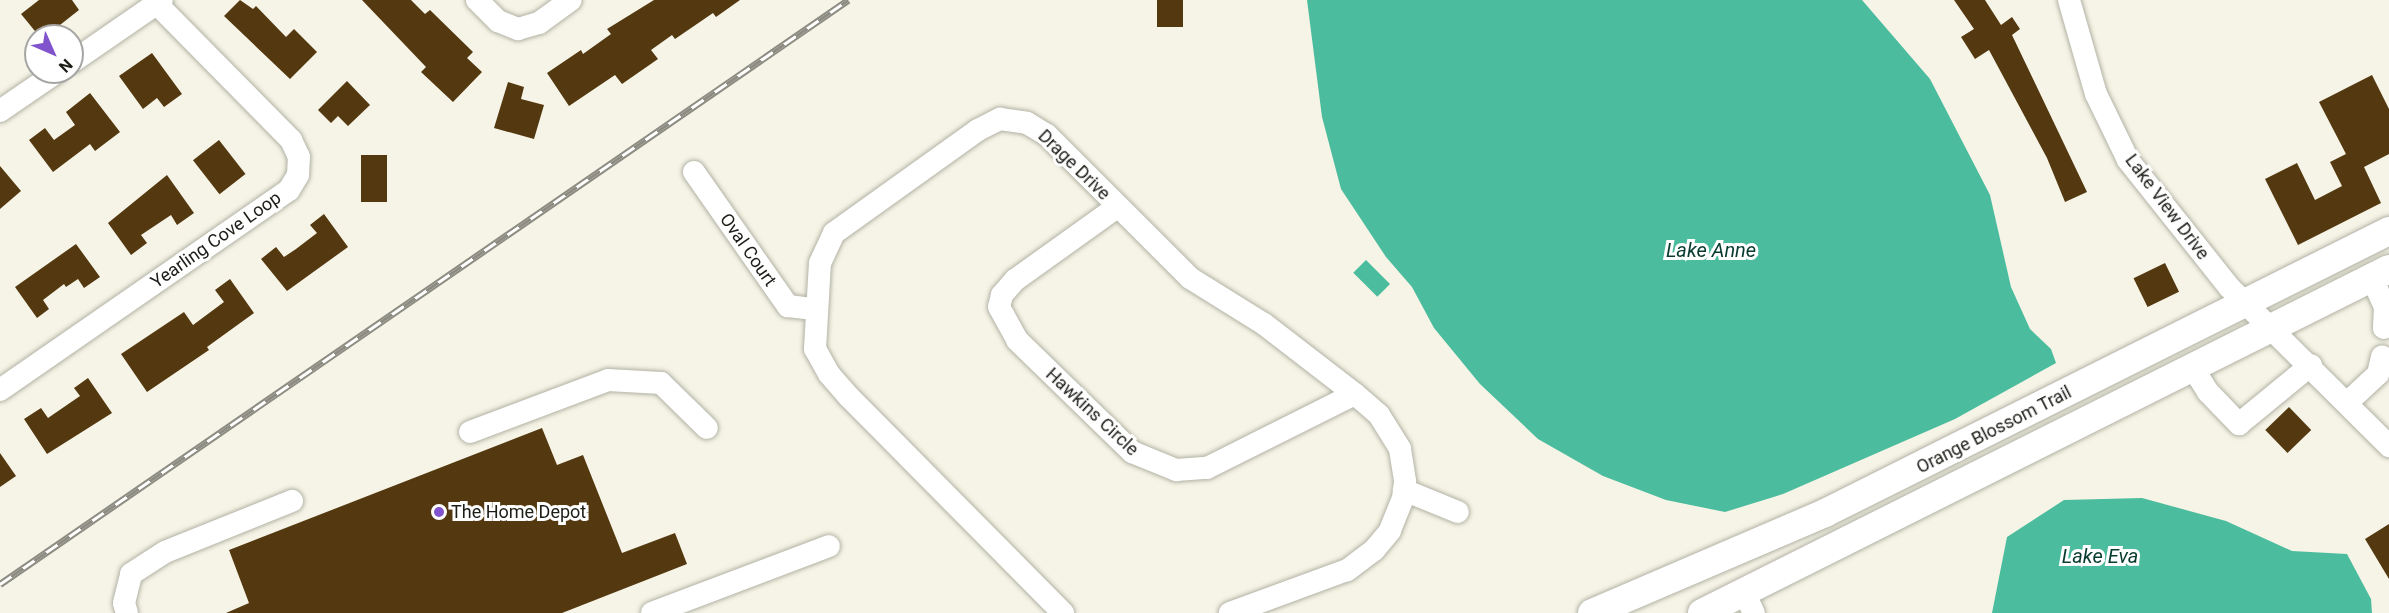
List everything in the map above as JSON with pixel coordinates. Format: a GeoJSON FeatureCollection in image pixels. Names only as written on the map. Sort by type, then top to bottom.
{"type":"FeatureCollection","features":[{"type":"Feature","properties":{"kind":"main road","name":"Orange Blossom Trail"},"geometry":{"type":"LineString","coordinates":[[1592,613],[1836,508],[2389,231]]}},
{"type":"Feature","properties":{"kind":"main road"},"geometry":{"type":"LineString","coordinates":[[2273,327],[2294,298],[2389,246]]}},
{"type":"Feature","properties":{"kind":"main road","name":"Orange Blossom Trail"},"geometry":{"type":"LineString","coordinates":[[1702,613],[1749,603],[2193,368],[2380,274]]}},
{"type":"Feature","properties":{"kind":"street"},"geometry":{"type":"LineString","coordinates":[[477,0],[498,21],[518,29],[539,22],[572,0]]}},
{"type":"Feature","properties":{"kind":"street"},"geometry":{"type":"LineString","coordinates":[[84,53],[157,1]]}},
{"type":"Feature","properties":{"kind":"street","name":"Yearling Cove Loop"},"geometry":{"type":"LineString","coordinates":[[0,390],[289,190],[298,175],[299,157],[291,140],[157,1]]}},
{"type":"Feature","properties":{"kind":"street","name":"Lake View Drive"},"geometry":{"type":"LineString","coordinates":[[2067,3],[2096,94],[2128,160],[2213,268],[2389,446]]}},
{"type":"Feature","properties":{"kind":"street"},"geometry":{"type":"LineString","coordinates":[[0,111],[39,84]]}},
{"type":"Feature","properties":{"kind":"street","name":"Drage Drive"},"geometry":{"type":"LineString","coordinates":[[1063,613],[829,374],[815,349],[814,309],[820,263],[834,233],[996,120],[1018,121],[1047,135],[1198,285],[1264,324],[1355,394],[1392,432],[1404,464],[1404,490],[1390,531],[1360,563],[1230,613]]}},
{"type":"Feature","properties":{"kind":"street","name":"Oval Court"},"geometry":{"type":"LineString","coordinates":[[694,172],[788,306],[814,309]]}},
{"type":"Feature","properties":{"kind":"street","name":"Hawkins Circle"},"geometry":{"type":"LineString","coordinates":[[1117,207],[1015,280],[1002,295],[999,307],[1017,340],[1132,452],[1176,470],[1207,468],[1355,394]]}},
{"type":"Feature","properties":{"kind":"street"},"geometry":{"type":"LineString","coordinates":[[2380,274],[2385,307],[2384,328]]}},
{"type":"Feature","properties":{"kind":"street"},"geometry":{"type":"LineString","coordinates":[[2348,402],[2378,375],[2382,356]]}},
{"type":"Feature","properties":{"kind":"street"},"geometry":{"type":"LineString","coordinates":[[2193,368],[2208,392],[2239,424],[2311,365]]}},
{"type":"Feature","properties":{"kind":"street"},"geometry":{"type":"LineString","coordinates":[[470,432],[609,380],[661,383],[707,428]]}},
{"type":"Feature","properties":{"kind":"street"},"geometry":{"type":"LineString","coordinates":[[1404,490],[1458,512]]}},
{"type":"Feature","properties":{"kind":"street"},"geometry":{"type":"LineString","coordinates":[[128,613],[124,603],[131,574],[165,552],[292,501]]}},
{"type":"Feature","properties":{"kind":"street"},"geometry":{"type":"LineString","coordinates":[[652,613],[829,546]]}},
{"type":"Feature","properties":{"kind":"water","name":"Lake Anne"},"geometry":{"type":"Polygon","coordinates":[[[1307,0],[1862,0],[1930,79],[1990,195],[2011,287],[2030,329],[2051,349],[2056,363],[1955,419],[1783,494],[1725,512],[1666,500],[1603,476],[1538,439],[1480,384],[1434,328],[1412,287],[1386,257],[1341,189],[1322,117],[1307,0]]]}},
{"type":"Feature","properties":{"kind":"water"},"geometry":{"type":"Polygon","coordinates":[[[1366,260],[1390,284],[1377,297],[1353,273],[1366,260]]]}},
{"type":"Feature","properties":{"kind":"water","name":"Lake Eva"},"geometry":{"type":"Polygon","coordinates":[[[2142,498],[2226,521],[2292,551],[2347,554],[2371,599],[2372,613],[1992,613],[2007,537],[2064,500],[2142,498]]]}},
{"type":"Feature","properties":{"kind":"building"},"geometry":{"type":"Polygon","coordinates":[[[39,0],[72,0],[79,10],[61,24],[29,24],[21,14],[39,0]]]}},
{"type":"Feature","properties":{"kind":"building"},"geometry":{"type":"Polygon","coordinates":[[[240,0],[253,9],[256,6],[286,37],[294,29],[317,52],[290,79],[224,16],[240,0]]]}},
{"type":"Feature","properties":{"kind":"building"},"geometry":{"type":"Polygon","coordinates":[[[362,0],[411,0],[425,14],[430,10],[473,52],[467,58],[482,72],[453,102],[421,72],[426,67],[362,0]]]}},
{"type":"Feature","properties":{"kind":"building"},"geometry":{"type":"Polygon","coordinates":[[[654,0],[740,0],[716,17],[713,13],[675,39],[672,35],[651,50],[658,59],[622,84],[615,75],[569,106],[547,73],[581,50],[583,54],[611,34],[607,29],[654,0]]]}},
{"type":"Feature","properties":{"kind":"building"},"geometry":{"type":"Polygon","coordinates":[[[1157,0],[1183,0],[1183,27],[1157,27],[1157,0]]]}},
{"type":"Feature","properties":{"kind":"building"},"geometry":{"type":"Polygon","coordinates":[[[1954,0],[1985,0],[2001,25],[2012,17],[2020,29],[2012,35],[2087,192],[2065,202],[2047,158],[1989,50],[1975,59],[1961,37],[1974,29],[1954,0]]]}},
{"type":"Feature","properties":{"kind":"building"},"geometry":{"type":"Polygon","coordinates":[[[152,53],[182,94],[164,107],[157,98],[143,109],[119,76],[152,53]]]}},
{"type":"Feature","properties":{"kind":"building"},"geometry":{"type":"Polygon","coordinates":[[[2372,75],[2389,109],[2389,154],[2364,167],[2381,203],[2298,245],[2265,179],[2297,163],[2315,200],[2342,186],[2330,162],[2346,154],[2319,102],[2372,75]]]}},
{"type":"Feature","properties":{"kind":"building"},"geometry":{"type":"Polygon","coordinates":[[[347,81],[370,105],[348,126],[338,116],[331,123],[318,110],[347,81]]]}},
{"type":"Feature","properties":{"kind":"building"},"geometry":{"type":"Polygon","coordinates":[[[508,82],[524,87],[521,99],[544,105],[534,139],[494,128],[508,82]]]}},
{"type":"Feature","properties":{"kind":"building"},"geometry":{"type":"Polygon","coordinates":[[[90,93],[120,132],[95,151],[90,144],[53,172],[29,140],[45,128],[54,140],[75,125],[66,112],[90,93]]]}},
{"type":"Feature","properties":{"kind":"building"},"geometry":{"type":"Polygon","coordinates":[[[219,140],[245,174],[219,194],[193,160],[219,140]]]}},
{"type":"Feature","properties":{"kind":"building"},"geometry":{"type":"Polygon","coordinates":[[[361,155],[387,155],[387,202],[361,202],[361,155]]]}},
{"type":"Feature","properties":{"kind":"building"},"geometry":{"type":"Polygon","coordinates":[[[0,166],[21,191],[0,209],[0,166]]]}},
{"type":"Feature","properties":{"kind":"building"},"geometry":{"type":"Polygon","coordinates":[[[167,175],[194,213],[177,225],[171,215],[141,235],[147,243],[131,255],[108,223],[167,175]]]}},
{"type":"Feature","properties":{"kind":"building"},"geometry":{"type":"Polygon","coordinates":[[[324,214],[348,247],[287,291],[261,259],[276,247],[284,257],[296,249],[317,233],[310,225],[324,214]]]}},
{"type":"Feature","properties":{"kind":"building"},"geometry":{"type":"Polygon","coordinates":[[[76,244],[100,277],[84,288],[78,279],[66,287],[64,284],[43,300],[49,309],[37,318],[15,287],[76,244]]]}},
{"type":"Feature","properties":{"kind":"building"},"geometry":{"type":"Polygon","coordinates":[[[2165,263],[2179,292],[2148,307],[2134,278],[2165,263]]]}},
{"type":"Feature","properties":{"kind":"building"},"geometry":{"type":"Polygon","coordinates":[[[230,279],[254,313],[207,347],[209,350],[147,392],[121,354],[184,312],[193,325],[224,302],[215,290],[230,279]]]}},
{"type":"Feature","properties":{"kind":"building"},"geometry":{"type":"Polygon","coordinates":[[[88,378],[112,413],[47,454],[24,419],[41,408],[48,418],[80,396],[74,388],[88,378]]]}},
{"type":"Feature","properties":{"kind":"building"},"geometry":{"type":"Polygon","coordinates":[[[2289,407],[2311,430],[2287,453],[2265,430],[2289,407]]]}},
{"type":"Feature","properties":{"kind":"building","name":"The Home Depot"},"geometry":{"type":"Polygon","coordinates":[[[542,428],[557,465],[583,455],[622,553],[675,533],[687,564],[562,613],[226,613],[249,603],[229,550],[542,428]]]}},
{"type":"Feature","properties":{"kind":"building"},"geometry":{"type":"Polygon","coordinates":[[[0,453],[16,476],[0,487],[0,453]]]}},
{"type":"Feature","properties":{"kind":"building"},"geometry":{"type":"Polygon","coordinates":[[[2389,524],[2389,579],[2365,539],[2389,524]]]}},
{"type":"Feature","properties":{"kind":"railway"},"geometry":{"type":"LineString","coordinates":[[0,584],[848,0]]}},
{"type":"Feature","properties":{"kind":"place","name":"The Home Depot"},"geometry":{"type":"Point","coordinates":[439,512]}}]}
